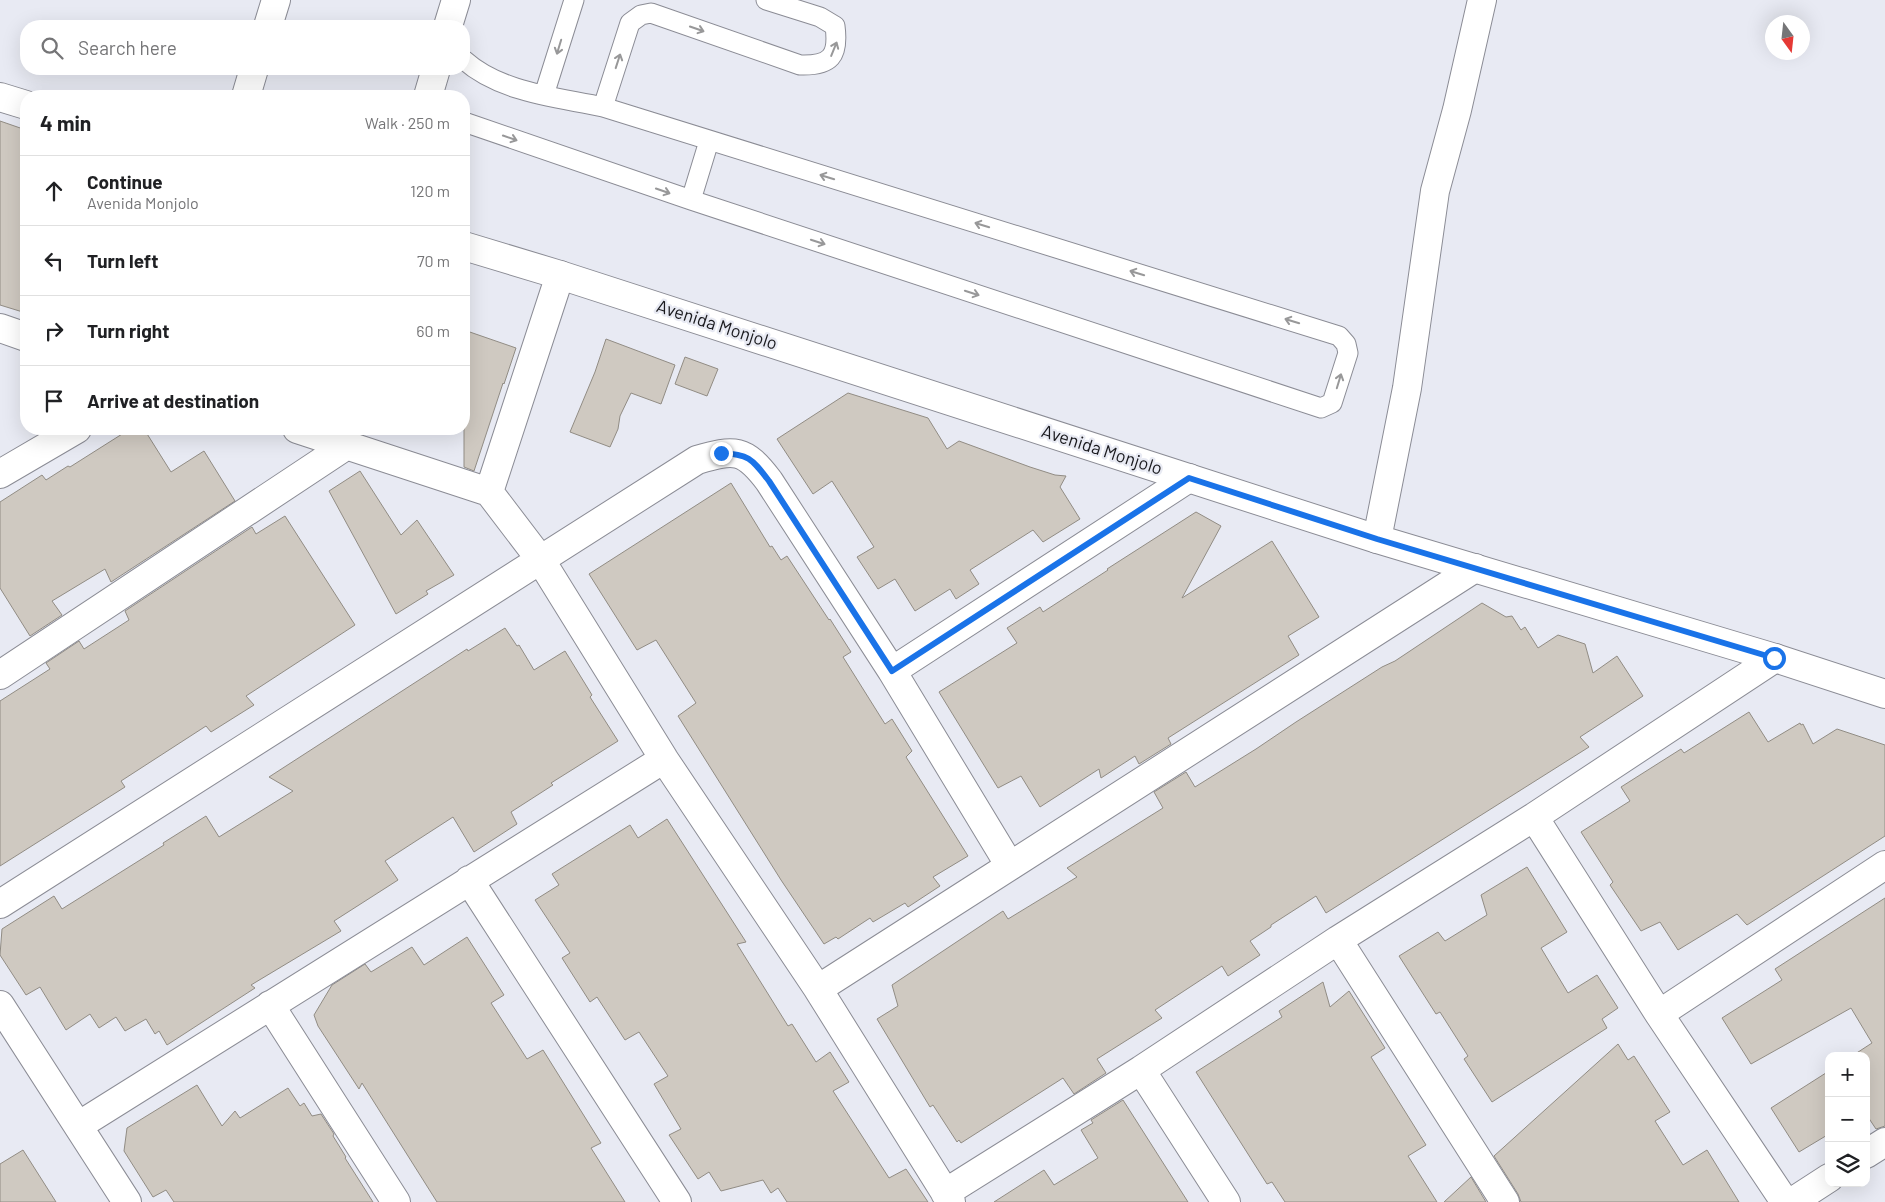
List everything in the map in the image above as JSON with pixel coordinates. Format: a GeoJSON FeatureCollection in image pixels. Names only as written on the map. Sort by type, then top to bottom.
{"type":"FeatureCollection","features":[{"type":"Feature","properties":{"kind":"street"},"geometry":{"type":"LineString","coordinates":[[270,20],[276,0]]}},
{"type":"Feature","properties":{"kind":"street"},"geometry":{"type":"LineString","coordinates":[[450,20],[456,0]]}},
{"type":"Feature","properties":{"kind":"street"},"geometry":{"type":"LineString","coordinates":[[1377,539],[1408,388],[1435,191],[1457,110],[1482,0]]}},
{"type":"Feature","properties":{"kind":"street"},"geometry":{"type":"LineString","coordinates":[[248,90],[252,75]]}},
{"type":"Feature","properties":{"kind":"street"},"geometry":{"type":"LineString","coordinates":[[430,90],[434,75]]}},
{"type":"Feature","properties":{"kind":"street"},"geometry":{"type":"LineString","coordinates":[[0,97],[20,103]]}},
{"type":"Feature","properties":{"kind":"street","name":"Avenida Monjolo"},"geometry":{"type":"LineString","coordinates":[[470,248],[560,275],[1377,539],[1774,658],[1885,694]]}},
{"type":"Feature","properties":{"kind":"street"},"geometry":{"type":"LineString","coordinates":[[489,492],[560,275]]}},
{"type":"Feature","properties":{"kind":"street"},"geometry":{"type":"LineString","coordinates":[[0,328],[20,335]]}},
{"type":"Feature","properties":{"kind":"street"},"geometry":{"type":"LineString","coordinates":[[0,474],[67,435]]}},
{"type":"Feature","properties":{"kind":"street"},"geometry":{"type":"LineString","coordinates":[[316,435],[489,492],[540,559],[664,758],[818,989],[948,1197],[1338,940],[1534,817],[1774,658]]}},
{"type":"Feature","properties":{"kind":"street"},"geometry":{"type":"LineString","coordinates":[[0,675],[347,445]]}},
{"type":"Feature","properties":{"kind":"street"},"geometry":{"type":"LineString","coordinates":[[0,904],[697,460],[721,453],[740,453],[755,463],[769,481],[892,671],[1010,866]]}},
{"type":"Feature","properties":{"kind":"street"},"geometry":{"type":"LineString","coordinates":[[892,671],[1189,478]]}},
{"type":"Feature","properties":{"kind":"street"},"geometry":{"type":"LineString","coordinates":[[818,989],[1475,568]]}},
{"type":"Feature","properties":{"kind":"street"},"geometry":{"type":"LineString","coordinates":[[78,1126],[664,758]]}},
{"type":"Feature","properties":{"kind":"street"},"geometry":{"type":"LineString","coordinates":[[1534,817],[1659,1014],[1786,1202]]}},
{"type":"Feature","properties":{"kind":"street"},"geometry":{"type":"LineString","coordinates":[[1659,1014],[1885,866]]}},
{"type":"Feature","properties":{"kind":"street"},"geometry":{"type":"LineString","coordinates":[[469,880],[677,1202]]}},
{"type":"Feature","properties":{"kind":"street"},"geometry":{"type":"LineString","coordinates":[[1338,940],[1505,1202]]}},
{"type":"Feature","properties":{"kind":"street"},"geometry":{"type":"LineString","coordinates":[[0,1005],[127,1202]]}},
{"type":"Feature","properties":{"kind":"street"},"geometry":{"type":"LineString","coordinates":[[270,1005],[396,1202]]}},
{"type":"Feature","properties":{"kind":"street"},"geometry":{"type":"LineString","coordinates":[[1141,1070],[1226,1202]]}},
{"type":"Feature","properties":{"kind":"street"},"geometry":{"type":"LineString","coordinates":[[1870,1151],[1885,1142]]}},
{"type":"Feature","properties":{"kind":"street"},"geometry":{"type":"LineString","coordinates":[[1792,1202],[1825,1181]]}},
{"type":"Feature","properties":{"kind":"lane"},"geometry":{"type":"LineString","coordinates":[[544,95],[574,0]]}},
{"type":"Feature","properties":{"kind":"lane"},"geometry":{"type":"LineString","coordinates":[[603,107],[630,23],[641,15],[651,13],[800,65],[814,65],[829,59],[835,51],[837,41],[835,26],[820,17],[766,0]]}},
{"type":"Feature","properties":{"kind":"lane"},"geometry":{"type":"LineString","coordinates":[[470,66],[498,82],[544,95],[603,107],[1339,336],[1346,344],[1348,353],[1332,403],[1321,408],[692,200],[470,124]]}},
{"type":"Feature","properties":{"kind":"lane"},"geometry":{"type":"LineString","coordinates":[[692,200],[709,141]]}},
{"type":"Feature","properties":{"kind":"building"},"geometry":{"type":"Polygon","coordinates":[[[0,121],[20,128],[20,311],[0,305],[0,121]]]}},
{"type":"Feature","properties":{"kind":"building"},"geometry":{"type":"Polygon","coordinates":[[[470,332],[516,348],[474,471],[464,467],[464,435],[470,435],[470,332]]]}},
{"type":"Feature","properties":{"kind":"building"},"geometry":{"type":"Polygon","coordinates":[[[606,339],[675,365],[661,404],[631,393],[620,416],[618,429],[610,447],[570,432],[595,372],[606,339]]]}},
{"type":"Feature","properties":{"kind":"building"},"geometry":{"type":"Polygon","coordinates":[[[685,357],[718,369],[707,396],[675,384],[685,357]]]}},
{"type":"Feature","properties":{"kind":"building"},"geometry":{"type":"Polygon","coordinates":[[[848,393],[928,418],[947,449],[959,441],[1030,467],[1055,475],[1066,476],[1060,487],[1080,519],[1043,542],[1033,530],[970,570],[979,584],[956,599],[950,589],[915,611],[895,579],[878,589],[857,557],[874,547],[832,481],[813,494],[777,439],[848,393]]]}},
{"type":"Feature","properties":{"kind":"building"},"geometry":{"type":"Polygon","coordinates":[[[121,435],[148,435],[171,472],[204,451],[235,501],[111,582],[105,569],[52,601],[62,615],[30,636],[0,588],[0,502],[42,475],[46,480],[68,466],[70,467],[121,435]]]}},
{"type":"Feature","properties":{"kind":"building"},"geometry":{"type":"Polygon","coordinates":[[[360,471],[401,535],[417,520],[454,575],[426,591],[428,594],[396,614],[329,491],[360,471]]]}},
{"type":"Feature","properties":{"kind":"building"},"geometry":{"type":"Polygon","coordinates":[[[731,483],[770,547],[772,546],[781,560],[787,556],[851,652],[843,657],[885,724],[892,719],[912,751],[906,757],[968,856],[933,877],[940,886],[908,907],[905,903],[873,922],[870,918],[838,939],[836,937],[824,944],[781,880],[678,716],[696,703],[656,640],[637,650],[589,574],[731,483]]]}},
{"type":"Feature","properties":{"kind":"building"},"geometry":{"type":"Polygon","coordinates":[[[1196,512],[1221,526],[1182,598],[1272,541],[1319,617],[1288,636],[1299,655],[1168,738],[1171,744],[1139,764],[1135,756],[1101,778],[1099,769],[1040,807],[1021,776],[998,788],[939,692],[1017,643],[1007,628],[1040,607],[1043,612],[1196,512]]]}},
{"type":"Feature","properties":{"kind":"building"},"geometry":{"type":"Polygon","coordinates":[[[285,516],[355,625],[246,696],[254,705],[211,732],[206,726],[121,781],[125,787],[0,866],[0,701],[50,669],[46,663],[79,641],[84,649],[129,620],[125,611],[252,527],[256,534],[285,516]]]}},
{"type":"Feature","properties":{"kind":"building"},"geometry":{"type":"Polygon","coordinates":[[[1482,603],[1506,617],[1512,616],[1521,630],[1525,627],[1538,648],[1558,635],[1585,644],[1593,673],[1617,656],[1643,696],[1580,737],[1589,747],[1326,913],[1316,896],[1271,925],[1271,927],[1250,941],[1260,955],[1228,976],[1222,966],[1155,1010],[1162,1018],[1097,1059],[1106,1073],[1074,1094],[1063,1078],[961,1143],[959,1140],[957,1142],[933,1105],[930,1107],[877,1019],[898,1006],[892,985],[1003,911],[1008,919],[1077,877],[1067,868],[1163,808],[1154,792],[1186,772],[1195,787],[1382,667],[1395,661],[1482,603]]]}},
{"type":"Feature","properties":{"kind":"building"},"geometry":{"type":"Polygon","coordinates":[[[505,628],[517,646],[519,645],[534,670],[565,651],[592,695],[590,697],[618,741],[551,783],[553,785],[511,812],[517,824],[474,852],[453,817],[385,861],[398,880],[334,921],[341,931],[251,985],[255,988],[167,1045],[159,1031],[155,1034],[146,1019],[125,1031],[116,1017],[99,1028],[90,1014],[66,1030],[40,987],[26,995],[0,955],[2,929],[54,896],[62,909],[164,845],[163,843],[206,816],[219,837],[293,791],[269,777],[467,649],[468,651],[505,628]]]}},
{"type":"Feature","properties":{"kind":"building"},"geometry":{"type":"Polygon","coordinates":[[[1749,712],[1768,742],[1800,723],[1801,725],[1803,724],[1813,744],[1837,729],[1885,745],[1885,836],[1747,925],[1737,914],[1678,950],[1660,922],[1641,931],[1610,885],[1613,882],[1581,832],[1630,801],[1621,787],[1681,749],[1684,753],[1749,712]]]}},
{"type":"Feature","properties":{"kind":"building"},"geometry":{"type":"Polygon","coordinates":[[[667,819],[746,942],[737,944],[788,1026],[792,1024],[816,1062],[830,1052],[849,1082],[833,1091],[889,1178],[906,1169],[928,1202],[787,1202],[778,1188],[771,1193],[763,1180],[721,1191],[709,1172],[698,1179],[669,1135],[681,1129],[654,1084],[668,1076],[639,1032],[625,1040],[597,997],[590,1002],[562,958],[570,953],[535,900],[559,885],[552,874],[630,825],[638,838],[667,819]]]}},
{"type":"Feature","properties":{"kind":"building"},"geometry":{"type":"Polygon","coordinates":[[[1527,867],[1567,932],[1541,948],[1568,993],[1597,975],[1618,1008],[1602,1019],[1607,1028],[1492,1102],[1464,1059],[1468,1056],[1440,1012],[1436,1014],[1399,956],[1438,932],[1445,941],[1487,915],[1481,895],[1527,867]]]}},
{"type":"Feature","properties":{"kind":"building"},"geometry":{"type":"Polygon","coordinates":[[[1885,898],[1885,1126],[1876,1129],[1870,1120],[1870,1052],[1858,1052],[1872,1043],[1851,1008],[1751,1064],[1722,1018],[1782,980],[1775,969],[1885,898]]]}},
{"type":"Feature","properties":{"kind":"building"},"geometry":{"type":"Polygon","coordinates":[[[467,937],[504,995],[491,1003],[527,1059],[543,1050],[601,1143],[591,1148],[625,1202],[437,1202],[362,1083],[359,1089],[318,1026],[314,1015],[332,985],[365,964],[371,972],[412,947],[424,965],[467,937]]]}},
{"type":"Feature","properties":{"kind":"building"},"geometry":{"type":"Polygon","coordinates":[[[1323,982],[1330,1007],[1349,991],[1385,1048],[1371,1057],[1426,1145],[1408,1156],[1437,1202],[1285,1202],[1272,1182],[1267,1184],[1196,1072],[1282,1017],[1279,1011],[1323,982]]]}},
{"type":"Feature","properties":{"kind":"building"},"geometry":{"type":"Polygon","coordinates":[[[1618,1044],[1628,1060],[1634,1056],[1670,1112],[1655,1121],[1683,1165],[1707,1150],[1739,1202],[1521,1202],[1494,1156],[1618,1044]]]}},
{"type":"Feature","properties":{"kind":"building"},"geometry":{"type":"Polygon","coordinates":[[[1825,1074],[1825,1136],[1799,1152],[1771,1108],[1825,1074]]]}},
{"type":"Feature","properties":{"kind":"building"},"geometry":{"type":"Polygon","coordinates":[[[197,1085],[222,1126],[235,1111],[240,1118],[288,1088],[300,1106],[304,1103],[312,1116],[321,1114],[334,1134],[333,1136],[345,1158],[373,1202],[174,1202],[166,1190],[153,1197],[124,1151],[127,1128],[197,1085]]]}},
{"type":"Feature","properties":{"kind":"building"},"geometry":{"type":"Polygon","coordinates":[[[1123,1100],[1188,1202],[994,1202],[1044,1170],[1054,1185],[1098,1158],[1081,1130],[1093,1123],[1091,1120],[1123,1100]]]}},
{"type":"Feature","properties":{"kind":"building"},"geometry":{"type":"Polygon","coordinates":[[[23,1150],[56,1202],[0,1202],[0,1164],[23,1150]]]}},
{"type":"Feature","properties":{"kind":"building"},"geometry":{"type":"Polygon","coordinates":[[[1471,1177],[1486,1202],[1444,1202],[1471,1177]]]}},
{"type":"Feature","properties":{"kind":"route"},"geometry":{"type":"LineString","coordinates":[[721,453],[740,453],[755,463],[769,481],[892,671],[1189,478],[1377,539],[1774,658]]}}]}
